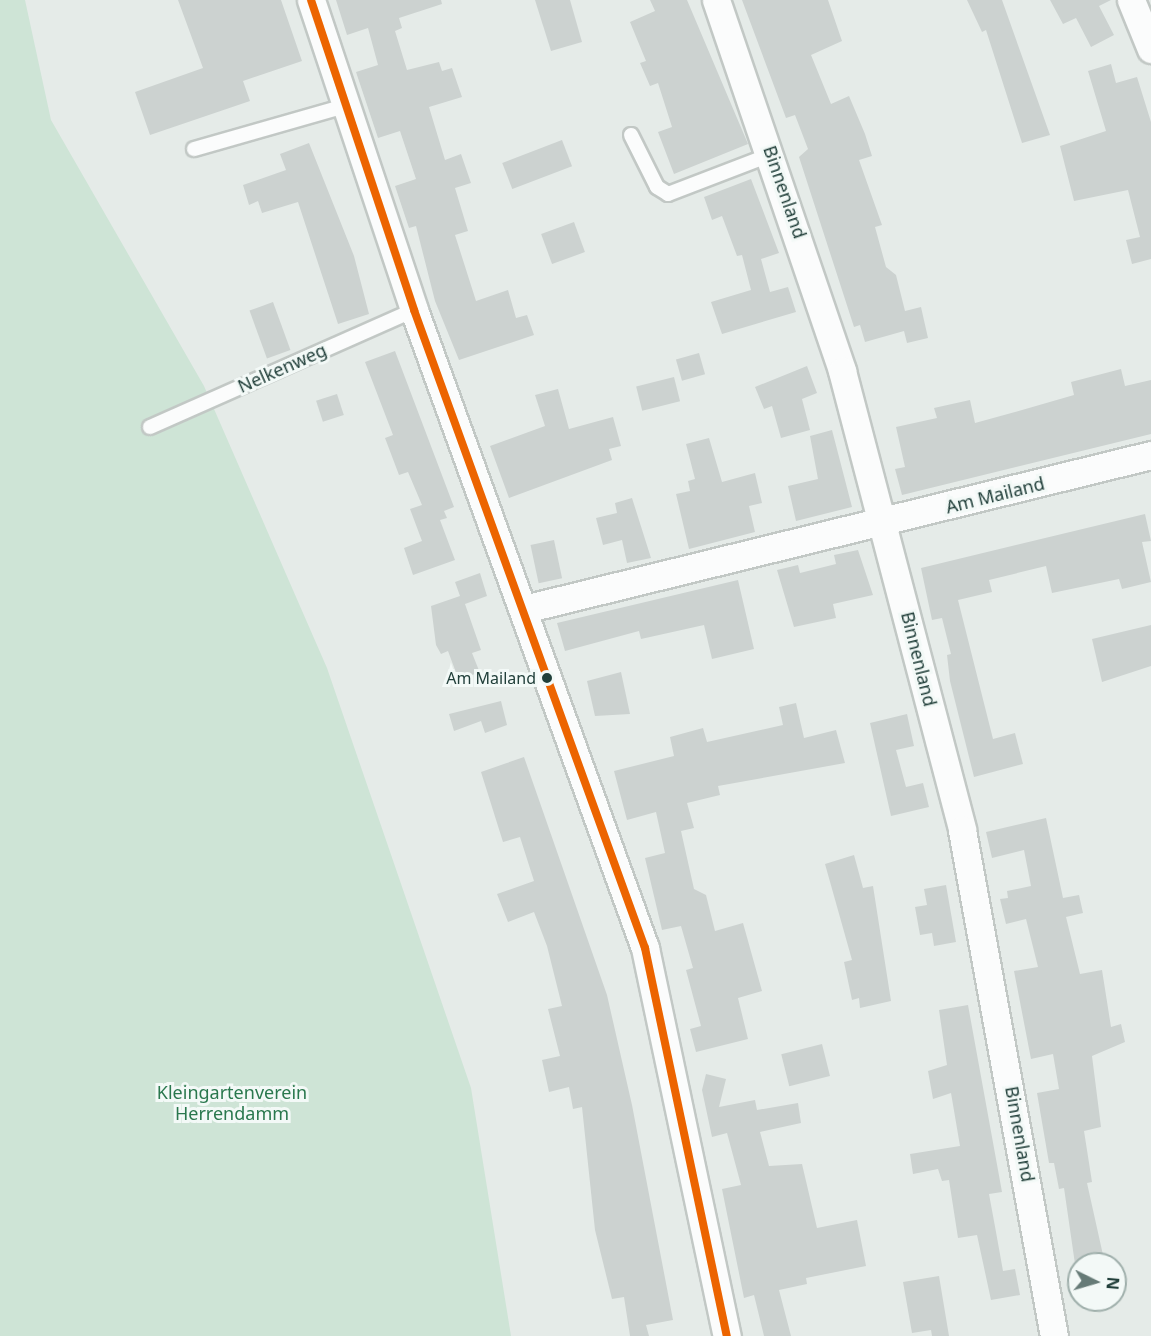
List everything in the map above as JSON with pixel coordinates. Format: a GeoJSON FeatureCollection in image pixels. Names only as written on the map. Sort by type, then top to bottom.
{"type":"FeatureCollection","features":[{"type":"Feature","properties":{"kind":"street"},"geometry":{"type":"LineString","coordinates":[[311,0],[348,105],[414,310],[645,948],[727,1336]]}},
{"type":"Feature","properties":{"kind":"street","name":"Binnenland"},"geometry":{"type":"LineString","coordinates":[[716,0],[772,154],[884,523],[972,867],[1054,1336]]}},
{"type":"Feature","properties":{"kind":"street"},"geometry":{"type":"LineString","coordinates":[[1131,0],[1151,49]]}},
{"type":"Feature","properties":{"kind":"street","name":"Am Mailand"},"geometry":{"type":"LineString","coordinates":[[524,609],[884,523],[1151,455]]}},
{"type":"Feature","properties":{"kind":"lane"},"geometry":{"type":"LineString","coordinates":[[194,149],[348,105]]}},
{"type":"Feature","properties":{"kind":"lane"},"geometry":{"type":"LineString","coordinates":[[630,135],[657,187],[668,194],[772,154]]}},
{"type":"Feature","properties":{"kind":"lane","name":"Nelkenweg"},"geometry":{"type":"LineString","coordinates":[[150,427],[414,310]]}},
{"type":"Feature","properties":{"kind":"green space","name":"Kleingartenverein Herrendamm"},"geometry":{"type":"Polygon","coordinates":[[[0,0],[25,0],[51,120],[204,386],[327,668],[471,1088],[511,1336],[0,1336],[0,0]]]}},
{"type":"Feature","properties":{"kind":"building"},"geometry":{"type":"Polygon","coordinates":[[[178,0],[281,0],[302,61],[243,81],[250,101],[150,135],[135,92],[203,68],[178,0]]]}},
{"type":"Feature","properties":{"kind":"building"},"geometry":{"type":"Polygon","coordinates":[[[336,0],[441,0],[442,4],[399,18],[402,28],[395,31],[407,70],[439,62],[442,71],[452,68],[462,97],[429,107],[445,160],[461,154],[471,183],[455,188],[468,231],[455,235],[476,301],[508,290],[516,318],[527,315],[534,335],[459,360],[435,301],[416,226],[409,228],[395,186],[416,179],[400,131],[378,138],[356,72],[378,65],[368,28],[347,35],[336,0]]]}},
{"type":"Feature","properties":{"kind":"building"},"geometry":{"type":"Polygon","coordinates":[[[535,0],[570,0],[582,42],[551,51],[535,0]]]}},
{"type":"Feature","properties":{"kind":"building"},"geometry":{"type":"Polygon","coordinates":[[[650,0],[687,0],[748,144],[674,174],[658,132],[672,127],[658,83],[650,86],[640,63],[646,61],[630,22],[655,11],[650,0]]]}},
{"type":"Feature","properties":{"kind":"building"},"geometry":{"type":"Polygon","coordinates":[[[742,0],[828,0],[842,41],[811,55],[831,104],[849,96],[865,134],[872,156],[859,160],[882,225],[875,227],[886,267],[896,275],[905,311],[921,307],[928,338],[907,343],[904,331],[865,342],[860,325],[854,327],[799,157],[808,149],[795,115],[786,118],[742,0]]]}},
{"type":"Feature","properties":{"kind":"building"},"geometry":{"type":"Polygon","coordinates":[[[967,0],[1002,0],[1050,135],[1022,143],[986,30],[982,32],[967,0]]]}},
{"type":"Feature","properties":{"kind":"building"},"geometry":{"type":"Polygon","coordinates":[[[1050,0],[1111,0],[1099,6],[1114,35],[1091,47],[1076,18],[1063,24],[1050,0]]]}},
{"type":"Feature","properties":{"kind":"building"},"geometry":{"type":"Polygon","coordinates":[[[1111,64],[1116,83],[1137,77],[1151,122],[1151,259],[1132,264],[1126,240],[1140,237],[1128,190],[1074,201],[1060,146],[1106,131],[1088,71],[1111,64]]]}},
{"type":"Feature","properties":{"kind":"building"},"geometry":{"type":"Polygon","coordinates":[[[562,140],[572,166],[512,189],[502,163],[562,140]]]}},
{"type":"Feature","properties":{"kind":"building"},"geometry":{"type":"Polygon","coordinates":[[[309,143],[354,256],[369,314],[338,324],[298,202],[262,213],[258,201],[249,205],[243,185],[286,170],[280,154],[309,143]]]}},
{"type":"Feature","properties":{"kind":"building"},"geometry":{"type":"Polygon","coordinates":[[[751,179],[779,253],[761,259],[770,292],[788,287],[796,312],[722,334],[711,302],[751,290],[742,255],[737,256],[722,216],[712,220],[704,197],[751,179]]]}},
{"type":"Feature","properties":{"kind":"building"},"geometry":{"type":"Polygon","coordinates":[[[574,222],[585,252],[552,264],[541,234],[574,222]]]}},
{"type":"Feature","properties":{"kind":"building"},"geometry":{"type":"Polygon","coordinates":[[[273,302],[290,350],[267,358],[250,311],[273,302]]]}},
{"type":"Feature","properties":{"kind":"building"},"geometry":{"type":"Polygon","coordinates":[[[395,351],[454,507],[444,511],[447,518],[440,520],[455,560],[413,575],[404,548],[422,541],[410,509],[422,505],[408,472],[399,475],[385,438],[393,435],[365,362],[395,351]]]}},
{"type":"Feature","properties":{"kind":"building"},"geometry":{"type":"Polygon","coordinates":[[[699,353],[705,374],[682,381],[676,360],[699,353]]]}},
{"type":"Feature","properties":{"kind":"building"},"geometry":{"type":"Polygon","coordinates":[[[807,366],[817,393],[802,399],[810,430],[781,438],[772,406],[764,409],[755,387],[807,366]]]}},
{"type":"Feature","properties":{"kind":"building"},"geometry":{"type":"Polygon","coordinates":[[[1121,369],[1125,386],[1151,380],[1151,434],[902,495],[895,469],[905,467],[896,427],[937,418],[934,408],[970,400],[975,423],[1074,395],[1071,382],[1121,369]]]}},
{"type":"Feature","properties":{"kind":"building"},"geometry":{"type":"Polygon","coordinates":[[[674,377],[680,401],[642,411],[636,386],[674,377]]]}},
{"type":"Feature","properties":{"kind":"building"},"geometry":{"type":"Polygon","coordinates":[[[558,389],[569,429],[613,417],[621,446],[609,449],[612,460],[509,498],[490,446],[545,426],[535,395],[558,389]]]}},
{"type":"Feature","properties":{"kind":"building"},"geometry":{"type":"Polygon","coordinates":[[[337,394],[344,415],[323,422],[316,401],[337,394]]]}},
{"type":"Feature","properties":{"kind":"building"},"geometry":{"type":"Polygon","coordinates":[[[832,430],[852,507],[796,521],[788,486],[818,479],[810,436],[832,430]]]}},
{"type":"Feature","properties":{"kind":"building"},"geometry":{"type":"Polygon","coordinates":[[[709,438],[722,482],[755,473],[762,503],[749,506],[755,532],[689,549],[676,494],[690,491],[688,481],[695,479],[686,444],[709,438]]]}},
{"type":"Feature","properties":{"kind":"building"},"geometry":{"type":"Polygon","coordinates":[[[632,498],[651,558],[627,563],[622,540],[603,545],[596,518],[617,513],[615,503],[632,498]]]}},
{"type":"Feature","properties":{"kind":"building"},"geometry":{"type":"Polygon","coordinates":[[[1145,514],[1151,541],[1142,542],[1151,582],[1122,589],[1119,579],[1052,593],[1046,566],[989,580],[992,592],[958,600],[993,739],[1015,733],[1023,764],[974,777],[950,681],[947,655],[951,654],[942,618],[932,620],[921,568],[1145,514]]]}},
{"type":"Feature","properties":{"kind":"building"},"geometry":{"type":"Polygon","coordinates":[[[554,540],[562,578],[539,583],[531,545],[554,540]]]}},
{"type":"Feature","properties":{"kind":"building"},"geometry":{"type":"Polygon","coordinates":[[[858,550],[873,595],[833,604],[836,618],[794,627],[777,570],[798,565],[800,573],[836,564],[834,555],[858,550]]]}},
{"type":"Feature","properties":{"kind":"building"},"geometry":{"type":"Polygon","coordinates":[[[480,573],[487,596],[465,604],[481,650],[472,653],[480,673],[458,678],[448,651],[441,654],[436,645],[431,606],[460,596],[455,582],[480,573]]]}},
{"type":"Feature","properties":{"kind":"building"},"geometry":{"type":"Polygon","coordinates":[[[738,580],[754,649],[712,659],[704,625],[641,639],[639,631],[565,651],[557,623],[738,580]]]}},
{"type":"Feature","properties":{"kind":"building"},"geometry":{"type":"Polygon","coordinates":[[[1151,625],[1151,666],[1102,682],[1092,639],[1151,625]]]}},
{"type":"Feature","properties":{"kind":"building"},"geometry":{"type":"Polygon","coordinates":[[[621,672],[630,714],[595,716],[587,681],[621,672]]]}},
{"type":"Feature","properties":{"kind":"building"},"geometry":{"type":"Polygon","coordinates":[[[501,701],[507,725],[485,733],[481,721],[454,731],[449,714],[501,701]]]}},
{"type":"Feature","properties":{"kind":"building"},"geometry":{"type":"Polygon","coordinates":[[[796,703],[804,738],[836,730],[845,763],[718,786],[720,795],[687,803],[694,828],[681,831],[694,889],[706,895],[715,931],[743,923],[762,991],[738,998],[748,1039],[696,1052],[690,1029],[701,1026],[686,970],[693,968],[681,926],[662,930],[645,858],[665,853],[656,812],[627,820],[614,771],[674,756],[670,737],[703,728],[707,742],[783,725],[779,707],[796,703]]]}},
{"type":"Feature","properties":{"kind":"building"},"geometry":{"type":"Polygon","coordinates":[[[907,714],[914,746],[896,750],[906,787],[923,783],[929,807],[891,816],[870,723],[907,714]]]}},
{"type":"Feature","properties":{"kind":"building"},"geometry":{"type":"Polygon","coordinates":[[[524,757],[607,995],[632,1105],[673,1320],[646,1325],[649,1336],[630,1336],[624,1297],[612,1299],[595,1230],[582,1107],[573,1109],[569,1087],[549,1092],[542,1060],[560,1056],[548,1009],[562,1006],[547,946],[534,912],[508,922],[497,894],[534,881],[520,837],[503,842],[481,772],[524,757]]]}},
{"type":"Feature","properties":{"kind":"building"},"geometry":{"type":"Polygon","coordinates":[[[1046,818],[1063,898],[1079,895],[1083,913],[1066,917],[1080,974],[1102,970],[1111,1027],[1121,1024],[1125,1042],[1092,1056],[1101,1127],[1084,1131],[1092,1182],[1087,1183],[1102,1252],[1073,1252],[1064,1188],[1059,1189],[1054,1163],[1049,1163],[1037,1093],[1059,1089],[1053,1054],[1031,1059],[1014,971],[1038,967],[1026,919],[1006,924],[1000,899],[1008,898],[1007,891],[1031,886],[1024,850],[992,858],[986,832],[1046,818]]]}},
{"type":"Feature","properties":{"kind":"building"},"geometry":{"type":"Polygon","coordinates":[[[854,855],[863,888],[873,886],[891,1001],[860,1008],[859,998],[852,1000],[844,962],[852,960],[825,864],[854,855]]]}},
{"type":"Feature","properties":{"kind":"building"},"geometry":{"type":"Polygon","coordinates":[[[946,885],[956,942],[934,946],[932,933],[920,935],[915,907],[927,905],[924,889],[946,885]]]}},
{"type":"Feature","properties":{"kind":"building"},"geometry":{"type":"Polygon","coordinates":[[[968,1005],[1002,1192],[989,1194],[1003,1271],[1015,1269],[1020,1295],[991,1300],[977,1235],[958,1238],[949,1180],[942,1181],[938,1169],[913,1174],[910,1154],[960,1146],[951,1093],[933,1099],[928,1071],[947,1065],[939,1010],[968,1005]]]}},
{"type":"Feature","properties":{"kind":"building"},"geometry":{"type":"Polygon","coordinates":[[[822,1044],[830,1076],[789,1086],[781,1054],[822,1044]]]}},
{"type":"Feature","properties":{"kind":"building"},"geometry":{"type":"Polygon","coordinates":[[[706,1074],[726,1079],[719,1107],[755,1100],[757,1110],[798,1103],[801,1123],[760,1132],[769,1166],[802,1164],[817,1228],[857,1220],[866,1266],[806,1278],[807,1284],[779,1290],[791,1336],[764,1336],[754,1295],[744,1298],[722,1189],[741,1185],[727,1133],[712,1137],[702,1090],[706,1074]]]}},
{"type":"Feature","properties":{"kind":"building"},"geometry":{"type":"Polygon","coordinates":[[[939,1276],[949,1336],[932,1336],[931,1330],[912,1333],[903,1282],[939,1276]]]}},
{"type":"Feature","properties":{"kind":"transit line"},"geometry":{"type":"LineString","coordinates":[[311,0],[414,310],[645,948],[727,1336]]}},
{"type":"Feature","properties":{"kind":"place","name":"Am Mailand"},"geometry":{"type":"Point","coordinates":[547,678]}}]}
